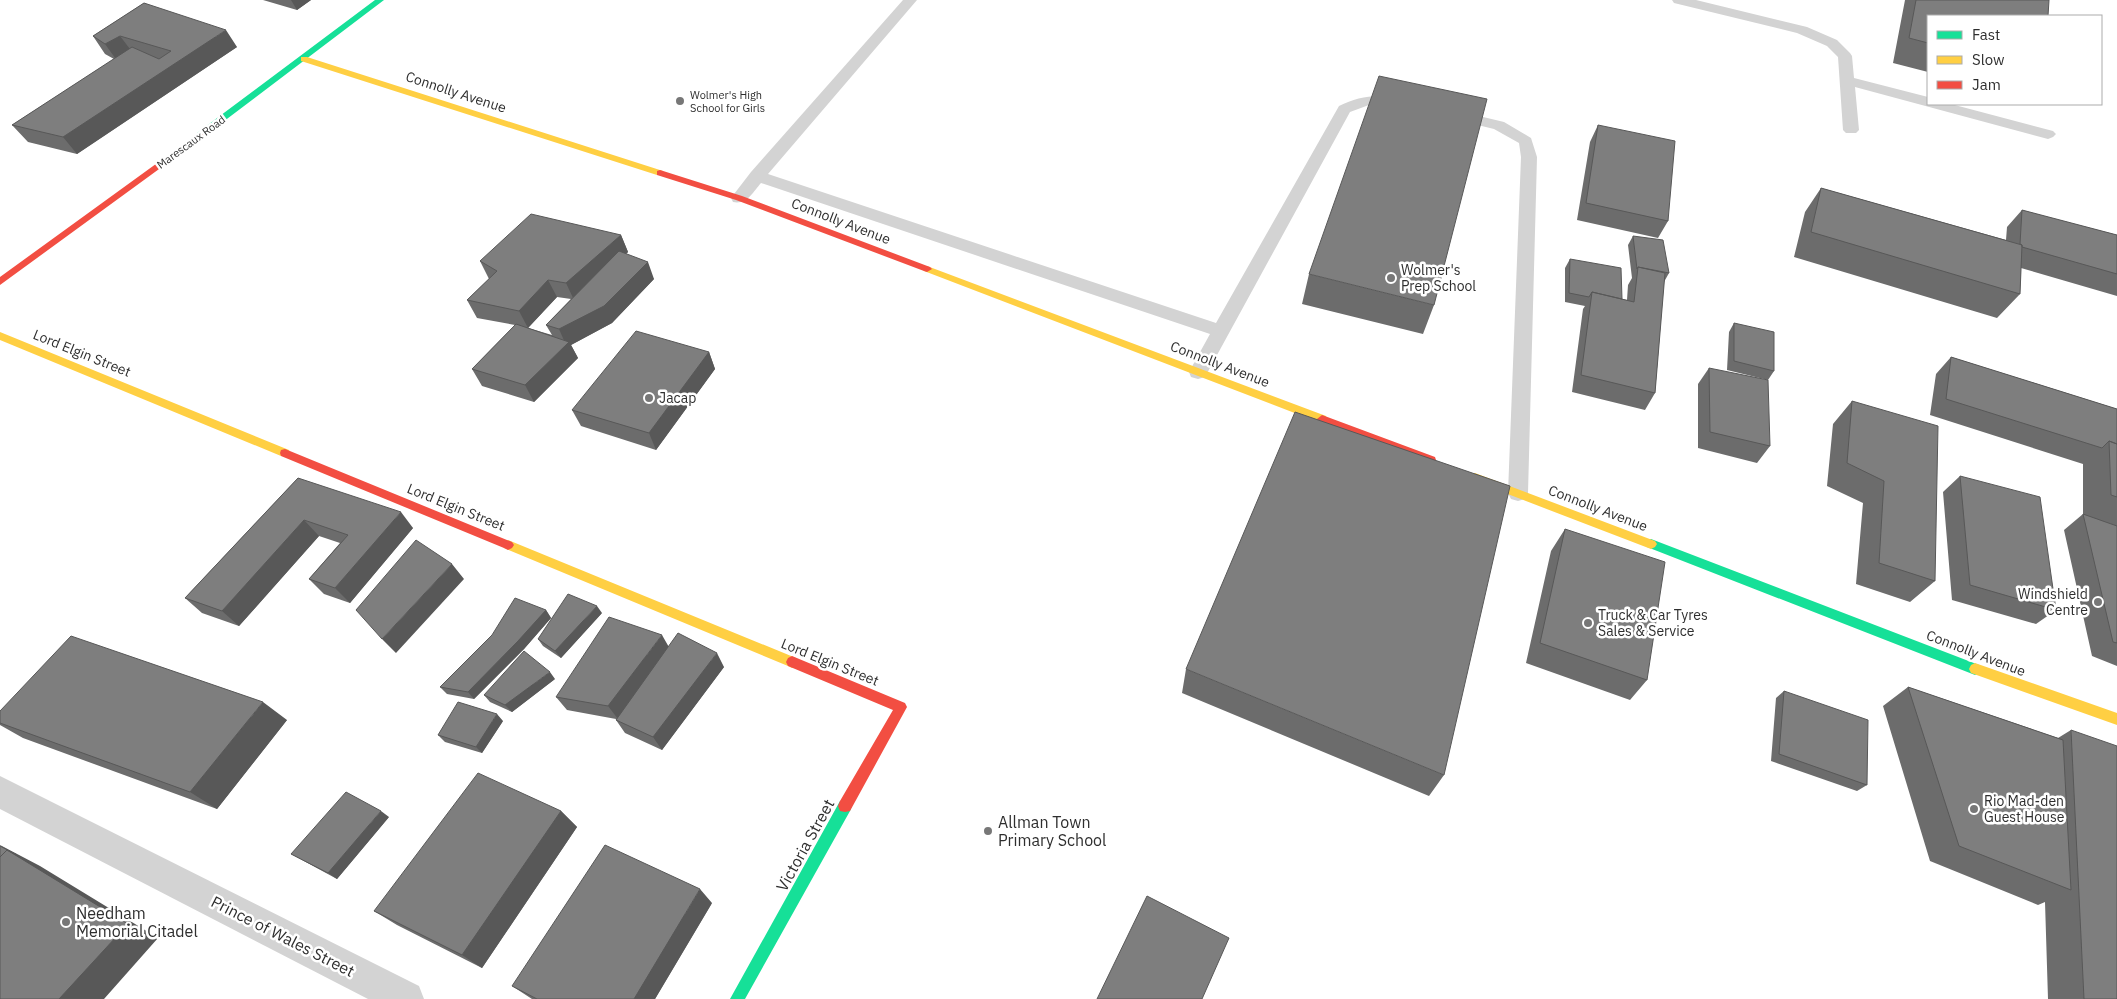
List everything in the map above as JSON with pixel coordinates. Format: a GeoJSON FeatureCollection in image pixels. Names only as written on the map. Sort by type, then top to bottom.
{"type":"FeatureCollection","features":[{"type":"Feature","properties":{"kind":"street","name":"Marescaux Road"},"geometry":{"type":"LineString","coordinates":[[0,282],[304,59],[380,0]]}},
{"type":"Feature","properties":{"kind":"street","name":"Connolly Avenue"},"geometry":{"type":"LineString","coordinates":[[304,59],[739,198],[1445,465]]}},
{"type":"Feature","properties":{"kind":"street","name":"Lord Elgin Street"},"geometry":{"type":"LineString","coordinates":[[0,336],[900,707]]}},
{"type":"Feature","properties":{"kind":"street","name":"Connolly Avenue"},"geometry":{"type":"LineString","coordinates":[[1463,472],[2016,685],[2117,719]]}},
{"type":"Feature","properties":{"kind":"street","name":"Victoria Street"},"geometry":{"type":"LineString","coordinates":[[737,999],[900,707]]}},
{"type":"Feature","properties":{"kind":"street","name":"Prince of Wales Street"},"geometry":{"type":"LineString","coordinates":[[0,792],[406,999]]}},
{"type":"Feature","properties":{"kind":"lane"},"geometry":{"type":"LineString","coordinates":[[739,198],[910,0]]}},
{"type":"Feature","properties":{"kind":"lane"},"geometry":{"type":"LineString","coordinates":[[1679,0],[1802,30],[1832,43],[1845,56],[1851,130]]}},
{"type":"Feature","properties":{"kind":"lane"},"geometry":{"type":"LineString","coordinates":[[1848,81],[1927,102]]}},
{"type":"Feature","properties":{"kind":"lane"},"geometry":{"type":"LineString","coordinates":[[1198,372],[1344,109],[1359,102],[1378,98],[1415,107]]}},
{"type":"Feature","properties":{"kind":"lane"},"geometry":{"type":"LineString","coordinates":[[1938,105],[2048,134]]}},
{"type":"Feature","properties":{"kind":"lane"},"geometry":{"type":"LineString","coordinates":[[1434,111],[1499,125],[1526,140],[1529,158],[1518,493]]}},
{"type":"Feature","properties":{"kind":"lane"},"geometry":{"type":"LineString","coordinates":[[757,176],[1221,331]]}},
{"type":"Feature","properties":{"kind":"building"},"geometry":{"type":"Polygon","coordinates":[[[1916,0],[2049,0],[2048,15],[1927,15],[1927,43],[1909,38],[1916,0]]]}},
{"type":"Feature","properties":{"kind":"building"},"geometry":{"type":"Polygon","coordinates":[[[144,3],[226,30],[63,137],[12,125],[132,47],[159,59],[171,51],[120,36],[105,44],[93,36],[144,3]]]}},
{"type":"Feature","properties":{"kind":"building"},"geometry":{"type":"Polygon","coordinates":[[[1379,76],[1487,99],[1434,305],[1309,274],[1379,76]]]}},
{"type":"Feature","properties":{"kind":"building"},"geometry":{"type":"Polygon","coordinates":[[[1598,125],[1675,141],[1668,221],[1586,203],[1598,125]]]}},
{"type":"Feature","properties":{"kind":"building"},"geometry":{"type":"Polygon","coordinates":[[[1821,188],[2022,245],[2020,294],[1811,232],[1821,188]]]}},
{"type":"Feature","properties":{"kind":"building"},"geometry":{"type":"Polygon","coordinates":[[[2022,210],[2117,235],[2117,274],[2022,247],[2020,244],[2022,210]]]}},
{"type":"Feature","properties":{"kind":"building"},"geometry":{"type":"Polygon","coordinates":[[[531,214],[621,235],[566,283],[548,280],[519,311],[467,300],[497,271],[480,261],[531,214]]]}},
{"type":"Feature","properties":{"kind":"building"},"geometry":{"type":"Polygon","coordinates":[[[1633,236],[1663,240],[1669,273],[1638,267],[1637,269],[1633,236]]]}},
{"type":"Feature","properties":{"kind":"building"},"geometry":{"type":"Polygon","coordinates":[[[619,251],[648,262],[604,306],[559,329],[546,325],[619,251]]]}},
{"type":"Feature","properties":{"kind":"building"},"geometry":{"type":"Polygon","coordinates":[[[1570,259],[1621,268],[1622,299],[1592,292],[1589,297],[1569,293],[1570,259]]]}},
{"type":"Feature","properties":{"kind":"building"},"geometry":{"type":"Polygon","coordinates":[[[1638,267],[1665,273],[1655,393],[1581,375],[1592,292],[1634,302],[1638,267]]]}},
{"type":"Feature","properties":{"kind":"building"},"geometry":{"type":"Polygon","coordinates":[[[1734,323],[1774,332],[1774,371],[1734,361],[1734,323]]]}},
{"type":"Feature","properties":{"kind":"building"},"geometry":{"type":"Polygon","coordinates":[[[516,324],[569,342],[525,385],[472,369],[516,324]]]}},
{"type":"Feature","properties":{"kind":"building","name":"Jacap"},"geometry":{"type":"Polygon","coordinates":[[[636,331],[709,352],[649,433],[572,410],[636,331]]]}},
{"type":"Feature","properties":{"kind":"building"},"geometry":{"type":"Polygon","coordinates":[[[1951,357],[2117,409],[2117,444],[2109,441],[2102,448],[1946,399],[1951,357]]]}},
{"type":"Feature","properties":{"kind":"building"},"geometry":{"type":"Polygon","coordinates":[[[1709,368],[1768,380],[1770,446],[1710,432],[1709,368]]]}},
{"type":"Feature","properties":{"kind":"building"},"geometry":{"type":"Polygon","coordinates":[[[1852,401],[1938,426],[1935,581],[1879,563],[1884,481],[1847,463],[1852,401]]]}},
{"type":"Feature","properties":{"kind":"building"},"geometry":{"type":"Polygon","coordinates":[[[1295,412],[1510,486],[1444,775],[1186,669],[1295,412]]]}},
{"type":"Feature","properties":{"kind":"building"},"geometry":{"type":"Polygon","coordinates":[[[2109,441],[2117,444],[2117,497],[2111,495],[2109,441]]]}},
{"type":"Feature","properties":{"kind":"building"},"geometry":{"type":"Polygon","coordinates":[[[1960,476],[2040,497],[2056,610],[1970,585],[1960,476]]]}},
{"type":"Feature","properties":{"kind":"building"},"geometry":{"type":"Polygon","coordinates":[[[298,478],[401,512],[335,588],[309,579],[348,535],[304,520],[222,611],[185,598],[298,478]]]}},
{"type":"Feature","properties":{"kind":"building"},"geometry":{"type":"Polygon","coordinates":[[[2083,514],[2117,526],[2117,643],[2113,642],[2083,514]]]}},
{"type":"Feature","properties":{"kind":"building","name":"Truck & Car Tyres Sales & Service"},"geometry":{"type":"Polygon","coordinates":[[[1565,529],[1665,562],[1647,680],[1540,643],[1565,529]]]}},
{"type":"Feature","properties":{"kind":"building"},"geometry":{"type":"Polygon","coordinates":[[[416,540],[452,564],[382,639],[356,610],[416,540]]]}},
{"type":"Feature","properties":{"kind":"building"},"geometry":{"type":"Polygon","coordinates":[[[568,594],[597,606],[555,651],[538,639],[568,594]]]}},
{"type":"Feature","properties":{"kind":"building"},"geometry":{"type":"Polygon","coordinates":[[[515,598],[546,610],[468,692],[440,687],[492,635],[515,598]]]}},
{"type":"Feature","properties":{"kind":"building"},"geometry":{"type":"Polygon","coordinates":[[[609,617],[662,635],[608,706],[556,697],[609,617]]]}},
{"type":"Feature","properties":{"kind":"building"},"geometry":{"type":"Polygon","coordinates":[[[678,633],[717,653],[653,737],[616,720],[678,633]]]}},
{"type":"Feature","properties":{"kind":"building"},"geometry":{"type":"Polygon","coordinates":[[[71,636],[263,702],[190,792],[0,723],[0,711],[71,636]]]}},
{"type":"Feature","properties":{"kind":"building"},"geometry":{"type":"Polygon","coordinates":[[[524,651],[550,672],[505,705],[484,695],[524,651]]]}},
{"type":"Feature","properties":{"kind":"building"},"geometry":{"type":"Polygon","coordinates":[[[1908,687],[2063,740],[2071,890],[1959,846],[1908,687]]]}},
{"type":"Feature","properties":{"kind":"building"},"geometry":{"type":"Polygon","coordinates":[[[1784,691],[1868,720],[1867,785],[1779,754],[1784,691]]]}},
{"type":"Feature","properties":{"kind":"building"},"geometry":{"type":"Polygon","coordinates":[[[458,702],[497,714],[476,747],[438,735],[458,702]]]}},
{"type":"Feature","properties":{"kind":"building"},"geometry":{"type":"Polygon","coordinates":[[[2071,730],[2117,746],[2117,999],[2084,999],[2071,730]]]}},
{"type":"Feature","properties":{"kind":"building"},"geometry":{"type":"Polygon","coordinates":[[[478,773],[561,811],[462,955],[374,911],[478,773]]]}},
{"type":"Feature","properties":{"kind":"building"},"geometry":{"type":"Polygon","coordinates":[[[346,792],[381,811],[328,873],[291,854],[346,792]]]}},
{"type":"Feature","properties":{"kind":"building"},"geometry":{"type":"Polygon","coordinates":[[[605,845],[700,889],[634,999],[537,999],[512,986],[605,845]]]}},
{"type":"Feature","properties":{"kind":"building"},"geometry":{"type":"Polygon","coordinates":[[[0,846],[17,855],[7,850],[0,857],[0,846]]]}},
{"type":"Feature","properties":{"kind":"building","name":"Needham Memorial Citadel"},"geometry":{"type":"Polygon","coordinates":[[[7,850],[128,924],[59,999],[0,999],[0,857],[7,850]]]}},
{"type":"Feature","properties":{"kind":"building"},"geometry":{"type":"Polygon","coordinates":[[[1147,896],[1229,938],[1202,999],[1097,999],[1147,896]]]}},
{"type":"Feature","properties":{"kind":"traffic: fast"},"geometry":{"type":"LineString","coordinates":[[200,135],[380,0]]}},
{"type":"Feature","properties":{"kind":"traffic: fast"},"geometry":{"type":"LineString","coordinates":[[1651,544],[1975,669]]}},
{"type":"Feature","properties":{"kind":"traffic: fast"},"geometry":{"type":"LineString","coordinates":[[737,999],[845,806]]}},
{"type":"Feature","properties":{"kind":"traffic: slow"},"geometry":{"type":"LineString","coordinates":[[304,59],[660,173]]}},
{"type":"Feature","properties":{"kind":"traffic: slow"},"geometry":{"type":"LineString","coordinates":[[927,269],[1322,419]]}},
{"type":"Feature","properties":{"kind":"traffic: slow"},"geometry":{"type":"LineString","coordinates":[[0,336],[285,453]]}},
{"type":"Feature","properties":{"kind":"traffic: slow"},"geometry":{"type":"LineString","coordinates":[[1475,477],[1651,544]]}},
{"type":"Feature","properties":{"kind":"traffic: slow"},"geometry":{"type":"LineString","coordinates":[[508,545],[792,662]]}},
{"type":"Feature","properties":{"kind":"traffic: slow"},"geometry":{"type":"LineString","coordinates":[[1975,669],[2117,719]]}},
{"type":"Feature","properties":{"kind":"traffic: jam"},"geometry":{"type":"LineString","coordinates":[[0,282],[200,135]]}},
{"type":"Feature","properties":{"kind":"traffic: jam"},"geometry":{"type":"LineString","coordinates":[[660,173],[739,198],[927,269]]}},
{"type":"Feature","properties":{"kind":"traffic: jam"},"geometry":{"type":"LineString","coordinates":[[1322,419],[1431,460]]}},
{"type":"Feature","properties":{"kind":"traffic: jam"},"geometry":{"type":"LineString","coordinates":[[285,453],[508,545]]}},
{"type":"Feature","properties":{"kind":"traffic: jam"},"geometry":{"type":"LineString","coordinates":[[792,662],[901,707],[845,806]]}},
{"type":"Feature","properties":{"kind":"place","name":"Wolmer's High School for Girls"},"geometry":{"type":"Point","coordinates":[680,101]}},
{"type":"Feature","properties":{"kind":"place","name":"Wolmer's Prep School"},"geometry":{"type":"Point","coordinates":[1391,278]}},
{"type":"Feature","properties":{"kind":"place","name":"Jacap"},"geometry":{"type":"Point","coordinates":[649,398]}},
{"type":"Feature","properties":{"kind":"place","name":"Windshield Centre"},"geometry":{"type":"Point","coordinates":[2098,602]}},
{"type":"Feature","properties":{"kind":"place","name":"Truck & Car Tyres Sales & Service"},"geometry":{"type":"Point","coordinates":[1588,623]}},
{"type":"Feature","properties":{"kind":"place","name":"Rio Mad-den Guest House"},"geometry":{"type":"Point","coordinates":[1974,809]}},
{"type":"Feature","properties":{"kind":"place","name":"Allman Town Primary School"},"geometry":{"type":"Point","coordinates":[988,831]}},
{"type":"Feature","properties":{"kind":"place","name":"Needham Memorial Citadel"},"geometry":{"type":"Point","coordinates":[66,922]}}]}
